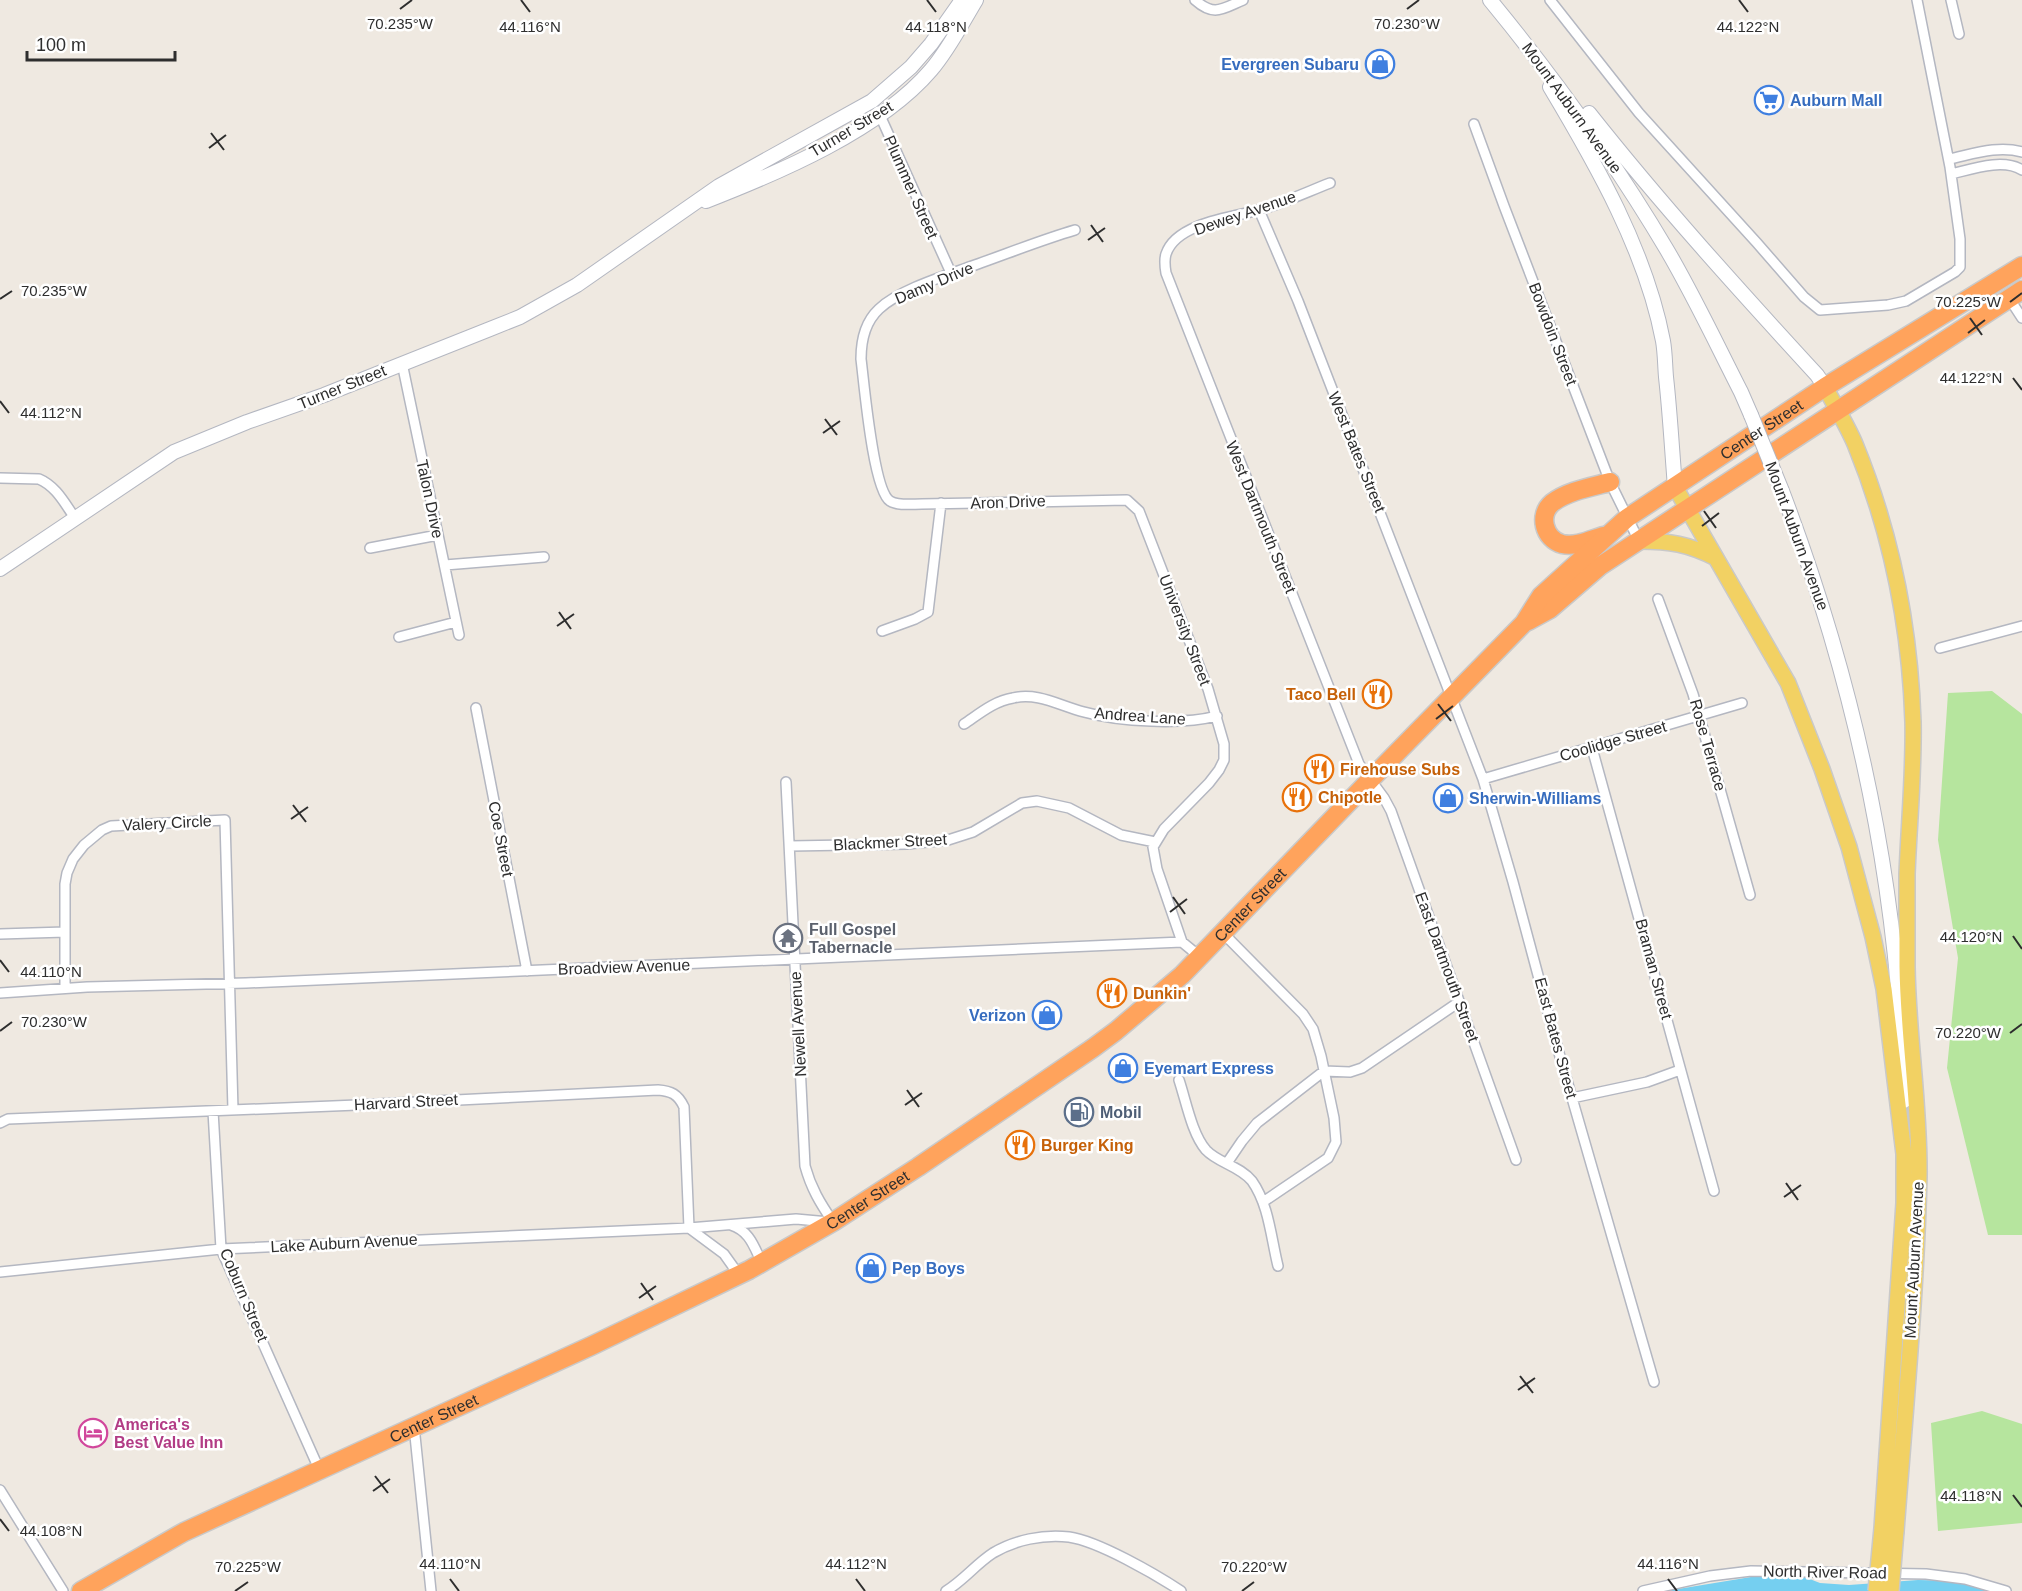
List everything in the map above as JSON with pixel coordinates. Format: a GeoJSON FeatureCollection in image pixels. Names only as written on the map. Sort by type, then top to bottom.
{"type":"FeatureCollection","features":[{"type":"Feature","properties":{"kind":"highway"},"geometry":{"type":"LineString","coordinates":[[2017,269],[2022,253]]}},
{"type":"Feature","properties":{"kind":"highway","name":"Center Street"},"geometry":{"type":"LineString","coordinates":[[81,1591],[184,1532],[602,1341],[762,1263],[833,1222],[1065,1068],[1116,1031],[1182,975],[1524,623],[1542,597],[1627,518],[1825,387],[2017,269]]}},
{"type":"Feature","properties":{"kind":"highway","name":"Center Street"},"geometry":{"type":"LineString","coordinates":[[1524,623],[1550,609],[1600,566],[2016,294]]}},
{"type":"Feature","properties":{"kind":"highway"},"geometry":{"type":"LineString","coordinates":[[1608,534],[1573,545],[1554,540],[1547,533],[1544,524],[1545,513],[1554,501],[1610,482]]}},
{"type":"Feature","properties":{"kind":"main road","name":"Turner Street"},"geometry":{"type":"LineString","coordinates":[[687,209],[718,186],[872,101],[918,60],[932,44],[962,0]]}},
{"type":"Feature","properties":{"kind":"main road","name":"Turner Street"},"geometry":{"type":"LineString","coordinates":[[0,569],[174,452],[490,329],[549,301],[577,285],[666,221],[687,209],[780,169],[821,149],[880,115],[931,70],[976,0]]}},
{"type":"Feature","properties":{"kind":"main road"},"geometry":{"type":"LineString","coordinates":[[959,28],[973,21],[986,0]]}},
{"type":"Feature","properties":{"kind":"main road","name":"Mount Auburn Avenue"},"geometry":{"type":"LineString","coordinates":[[1490,0],[1589,129],[1668,251],[1720,351],[1782,491],[1826,615],[1860,745],[1888,894],[1902,1054],[1904,1155],[1889,1530],[1891,1591]]}},
{"type":"Feature","properties":{"kind":"main road"},"geometry":{"type":"LineString","coordinates":[[1519,36],[1580,102],[1630,165],[1817,375],[1854,441],[1884,526],[1910,670],[1913,758],[1907,874],[1907,970],[1910,1010]]}},
{"type":"Feature","properties":{"kind":"main road"},"geometry":{"type":"LineString","coordinates":[[1519,36],[1600,175],[1621,216],[1639,261],[1663,341],[1675,486],[1788,683],[1822,769],[1849,847],[1874,938],[1884,989],[1904,1155]]}},
{"type":"Feature","properties":{"kind":"main road"},"geometry":{"type":"LineString","coordinates":[[1854,441],[1852,418],[1854,407],[1863,394]]}},
{"type":"Feature","properties":{"kind":"main road"},"geometry":{"type":"LineString","coordinates":[[1639,541],[1674,542],[1695,548],[1716,558]]}},
{"type":"Feature","properties":{"kind":"main road","name":"Mount Auburn Avenue"},"geometry":{"type":"LineString","coordinates":[[1876,1591],[1889,1530],[1915,1278],[1919,1174],[1910,1010],[1892,930]]}},
{"type":"Feature","properties":{"kind":"street"},"geometry":{"type":"LineString","coordinates":[[1195,0],[1208,10],[1214,11],[1242,0]]}},
{"type":"Feature","properties":{"kind":"street"},"geometry":{"type":"LineString","coordinates":[[1550,0],[1639,113],[1804,297],[1821,310],[1888,305],[1906,301],[1960,267],[1960,239],[1951,174],[1917,0]]}},
{"type":"Feature","properties":{"kind":"street"},"geometry":{"type":"LineString","coordinates":[[1951,0],[1959,34]]}},
{"type":"Feature","properties":{"kind":"street","name":"Plummer Street"},"geometry":{"type":"LineString","coordinates":[[872,101],[951,273]]}},
{"type":"Feature","properties":{"kind":"street","name":"Bowdoin Street"},"geometry":{"type":"LineString","coordinates":[[1474,124],[1610,482],[1639,541]]}},
{"type":"Feature","properties":{"kind":"street"},"geometry":{"type":"LineString","coordinates":[[1948,159],[1996,149],[2022,152]]}},
{"type":"Feature","properties":{"kind":"street"},"geometry":{"type":"LineString","coordinates":[[1951,174],[2001,164],[2013,165],[2022,170]]}},
{"type":"Feature","properties":{"kind":"street","name":"Dewey Avenue"},"geometry":{"type":"LineString","coordinates":[[1167,251],[1179,236],[1201,226],[1236,214],[1259,210],[1330,183]]}},
{"type":"Feature","properties":{"kind":"street","name":"West Bates Street"},"geometry":{"type":"LineString","coordinates":[[1259,210],[1298,301],[1451,697]]}},
{"type":"Feature","properties":{"kind":"street","name":"Damy Drive"},"geometry":{"type":"LineString","coordinates":[[887,498],[880,485],[861,359],[861,344],[865,329],[879,309],[893,299],[951,273],[1075,230]]}},
{"type":"Feature","properties":{"kind":"street","name":"West Dartmouth Street"},"geometry":{"type":"LineString","coordinates":[[1167,251],[1165,262],[1170,284],[1359,764],[1371,778]]}},
{"type":"Feature","properties":{"kind":"street"},"geometry":{"type":"LineString","coordinates":[[2016,294],[2022,318]]}},
{"type":"Feature","properties":{"kind":"street","name":"Talon Drive"},"geometry":{"type":"LineString","coordinates":[[402,363],[459,635]]}},
{"type":"Feature","properties":{"kind":"street"},"geometry":{"type":"LineString","coordinates":[[0,478],[39,479],[45,482],[75,518]]}},
{"type":"Feature","properties":{"kind":"street","name":"Aron Drive"},"geometry":{"type":"LineString","coordinates":[[887,498],[892,502],[908,504],[1112,500],[1130,502]]}},
{"type":"Feature","properties":{"kind":"street","name":"University Street"},"geometry":{"type":"LineString","coordinates":[[1130,502],[1137,508],[1142,518],[1217,716],[1224,744],[1223,763],[1209,783],[1164,829],[1155,842]]}},
{"type":"Feature","properties":{"kind":"street"},"geometry":{"type":"LineString","coordinates":[[882,631],[928,612],[940,503]]}},
{"type":"Feature","properties":{"kind":"street"},"geometry":{"type":"LineString","coordinates":[[370,548],[438,535]]}},
{"type":"Feature","properties":{"kind":"street"},"geometry":{"type":"LineString","coordinates":[[445,565],[543,557]]}},
{"type":"Feature","properties":{"kind":"street","name":"Rose Terrace"},"geometry":{"type":"LineString","coordinates":[[1658,598],[1700,716],[1750,895]]}},
{"type":"Feature","properties":{"kind":"street"},"geometry":{"type":"LineString","coordinates":[[399,637],[456,622]]}},
{"type":"Feature","properties":{"kind":"street"},"geometry":{"type":"LineString","coordinates":[[1940,648],[2022,626]]}},
{"type":"Feature","properties":{"kind":"street","name":"Andrea Lane"},"geometry":{"type":"LineString","coordinates":[[964,724],[1001,701],[1030,696],[1108,717],[1184,721],[1204,720],[1217,716]]}},
{"type":"Feature","properties":{"kind":"street","name":"East Bates Street"},"geometry":{"type":"LineString","coordinates":[[1451,697],[1483,779],[1514,882],[1572,1098],[1654,1382]]}},
{"type":"Feature","properties":{"kind":"street","name":"Coolidge Street"},"geometry":{"type":"LineString","coordinates":[[1483,779],[1742,703]]}},
{"type":"Feature","properties":{"kind":"street","name":"Coe Street"},"geometry":{"type":"LineString","coordinates":[[476,708],[527,971]]}},
{"type":"Feature","properties":{"kind":"street","name":"Braman Street"},"geometry":{"type":"LineString","coordinates":[[1592,747],[1714,1191]]}},
{"type":"Feature","properties":{"kind":"street","name":"East Dartmouth Street"},"geometry":{"type":"LineString","coordinates":[[1371,778],[1391,811],[1516,1160]]}},
{"type":"Feature","properties":{"kind":"street","name":"Newell Avenue"},"geometry":{"type":"LineString","coordinates":[[786,782],[805,1166],[813,1191],[833,1222]]}},
{"type":"Feature","properties":{"kind":"street","name":"Blackmer Street"},"geometry":{"type":"LineString","coordinates":[[790,846],[907,844],[948,840],[973,832],[1022,803],[1037,801],[1069,808],[1121,835],[1155,842]]}},
{"type":"Feature","properties":{"kind":"street","name":"Valery Circle"},"geometry":{"type":"LineString","coordinates":[[65,988],[64,884],[73,859],[84,845],[102,830],[111,826],[225,820],[229,984]]}},
{"type":"Feature","properties":{"kind":"street"},"geometry":{"type":"LineString","coordinates":[[1155,842],[1154,857],[1157,869],[1182,942],[1199,956]]}},
{"type":"Feature","properties":{"kind":"street"},"geometry":{"type":"LineString","coordinates":[[0,934],[65,932]]}},
{"type":"Feature","properties":{"kind":"street"},"geometry":{"type":"LineString","coordinates":[[1222,932],[1303,1014],[1313,1029],[1334,1118],[1336,1142],[1328,1158],[1263,1202]]}},
{"type":"Feature","properties":{"kind":"street","name":"Broadview Avenue"},"geometry":{"type":"LineString","coordinates":[[0,993],[65,988],[229,984],[1182,942]]}},
{"type":"Feature","properties":{"kind":"street"},"geometry":{"type":"LineString","coordinates":[[229,984],[233,1110]]}},
{"type":"Feature","properties":{"kind":"street"},"geometry":{"type":"LineString","coordinates":[[1227,1163],[1257,1124],[1324,1071],[1350,1072],[1362,1068],[1459,1002]]}},
{"type":"Feature","properties":{"kind":"street"},"geometry":{"type":"LineString","coordinates":[[1572,1098],[1647,1082],[1680,1070]]}},
{"type":"Feature","properties":{"kind":"street"},"geometry":{"type":"LineString","coordinates":[[1179,1080],[1197,1136],[1207,1151],[1245,1173],[1263,1202],[1278,1266]]}},
{"type":"Feature","properties":{"kind":"street","name":"Harvard Street"},"geometry":{"type":"LineString","coordinates":[[0,1123],[8,1119],[668,1091],[676,1095],[684,1107],[689,1228]]}},
{"type":"Feature","properties":{"kind":"street","name":"Coburn Street"},"geometry":{"type":"LineString","coordinates":[[213,1111],[221,1249],[320,1469]]}},
{"type":"Feature","properties":{"kind":"street","name":"Lake Auburn Avenue"},"geometry":{"type":"LineString","coordinates":[[0,1272],[221,1249],[689,1228],[796,1219],[833,1222]]}},
{"type":"Feature","properties":{"kind":"street"},"geometry":{"type":"LineString","coordinates":[[728,1224],[745,1232],[762,1263]]}},
{"type":"Feature","properties":{"kind":"street"},"geometry":{"type":"LineString","coordinates":[[689,1228],[724,1254],[739,1275]]}},
{"type":"Feature","properties":{"kind":"street"},"geometry":{"type":"LineString","coordinates":[[414,1426],[431,1591]]}},
{"type":"Feature","properties":{"kind":"street"},"geometry":{"type":"LineString","coordinates":[[0,1490],[63,1591]]}},
{"type":"Feature","properties":{"kind":"street"},"geometry":{"type":"LineString","coordinates":[[946,1591],[962,1581],[994,1552],[1018,1542],[1054,1536],[1069,1537],[1094,1545],[1146,1570],[1181,1591]]}},
{"type":"Feature","properties":{"kind":"street","name":"North River Road"},"geometry":{"type":"LineString","coordinates":[[1643,1591],[1719,1574],[1761,1571],[1926,1574],[1965,1579],[2006,1591]]}},
{"type":"Feature","properties":{"kind":"green space"},"geometry":{"type":"Polygon","coordinates":[[[1992,691],[2022,714],[2022,1235],[1988,1235],[1947,1068],[1958,958],[1938,840],[1948,693],[1992,691]]]}},
{"type":"Feature","properties":{"kind":"green space"},"geometry":{"type":"Polygon","coordinates":[[[1982,1411],[2022,1424],[2022,1523],[1938,1531],[1931,1423],[1982,1411]]]}},
{"type":"Feature","properties":{"kind":"water"},"geometry":{"type":"Polygon","coordinates":[[[1757,1576],[1802,1576],[1820,1583],[1849,1585],[1918,1580],[1957,1581],[1996,1591],[1666,1591],[1757,1576]]]}},
{"type":"Feature","properties":{"kind":"place","name":"Evergreen Subaru"},"geometry":{"type":"Point","coordinates":[1380,64]}},
{"type":"Feature","properties":{"kind":"place","name":"Auburn Mall"},"geometry":{"type":"Point","coordinates":[1769,100]}},
{"type":"Feature","properties":{"kind":"place","name":"Taco Bell"},"geometry":{"type":"Point","coordinates":[1377,694]}},
{"type":"Feature","properties":{"kind":"place","name":"Firehouse Subs"},"geometry":{"type":"Point","coordinates":[1319,769]}},
{"type":"Feature","properties":{"kind":"place","name":"Chipotle"},"geometry":{"type":"Point","coordinates":[1297,797]}},
{"type":"Feature","properties":{"kind":"place","name":"Sherwin-Williams"},"geometry":{"type":"Point","coordinates":[1448,798]}},
{"type":"Feature","properties":{"kind":"place","name":"Full Gospel Tabernacle"},"geometry":{"type":"Point","coordinates":[788,938]}},
{"type":"Feature","properties":{"kind":"place","name":"Dunkin'"},"geometry":{"type":"Point","coordinates":[1112,993]}},
{"type":"Feature","properties":{"kind":"place","name":"Verizon"},"geometry":{"type":"Point","coordinates":[1047,1015]}},
{"type":"Feature","properties":{"kind":"place","name":"Eyemart Express"},"geometry":{"type":"Point","coordinates":[1123,1068]}},
{"type":"Feature","properties":{"kind":"place","name":"Mobil"},"geometry":{"type":"Point","coordinates":[1079,1112]}},
{"type":"Feature","properties":{"kind":"place","name":"Burger King"},"geometry":{"type":"Point","coordinates":[1020,1145]}},
{"type":"Feature","properties":{"kind":"place","name":"Pep Boys"},"geometry":{"type":"Point","coordinates":[871,1268]}},
{"type":"Feature","properties":{"kind":"place","name":"America's Best Value Inn"},"geometry":{"type":"Point","coordinates":[93,1433]}}]}
